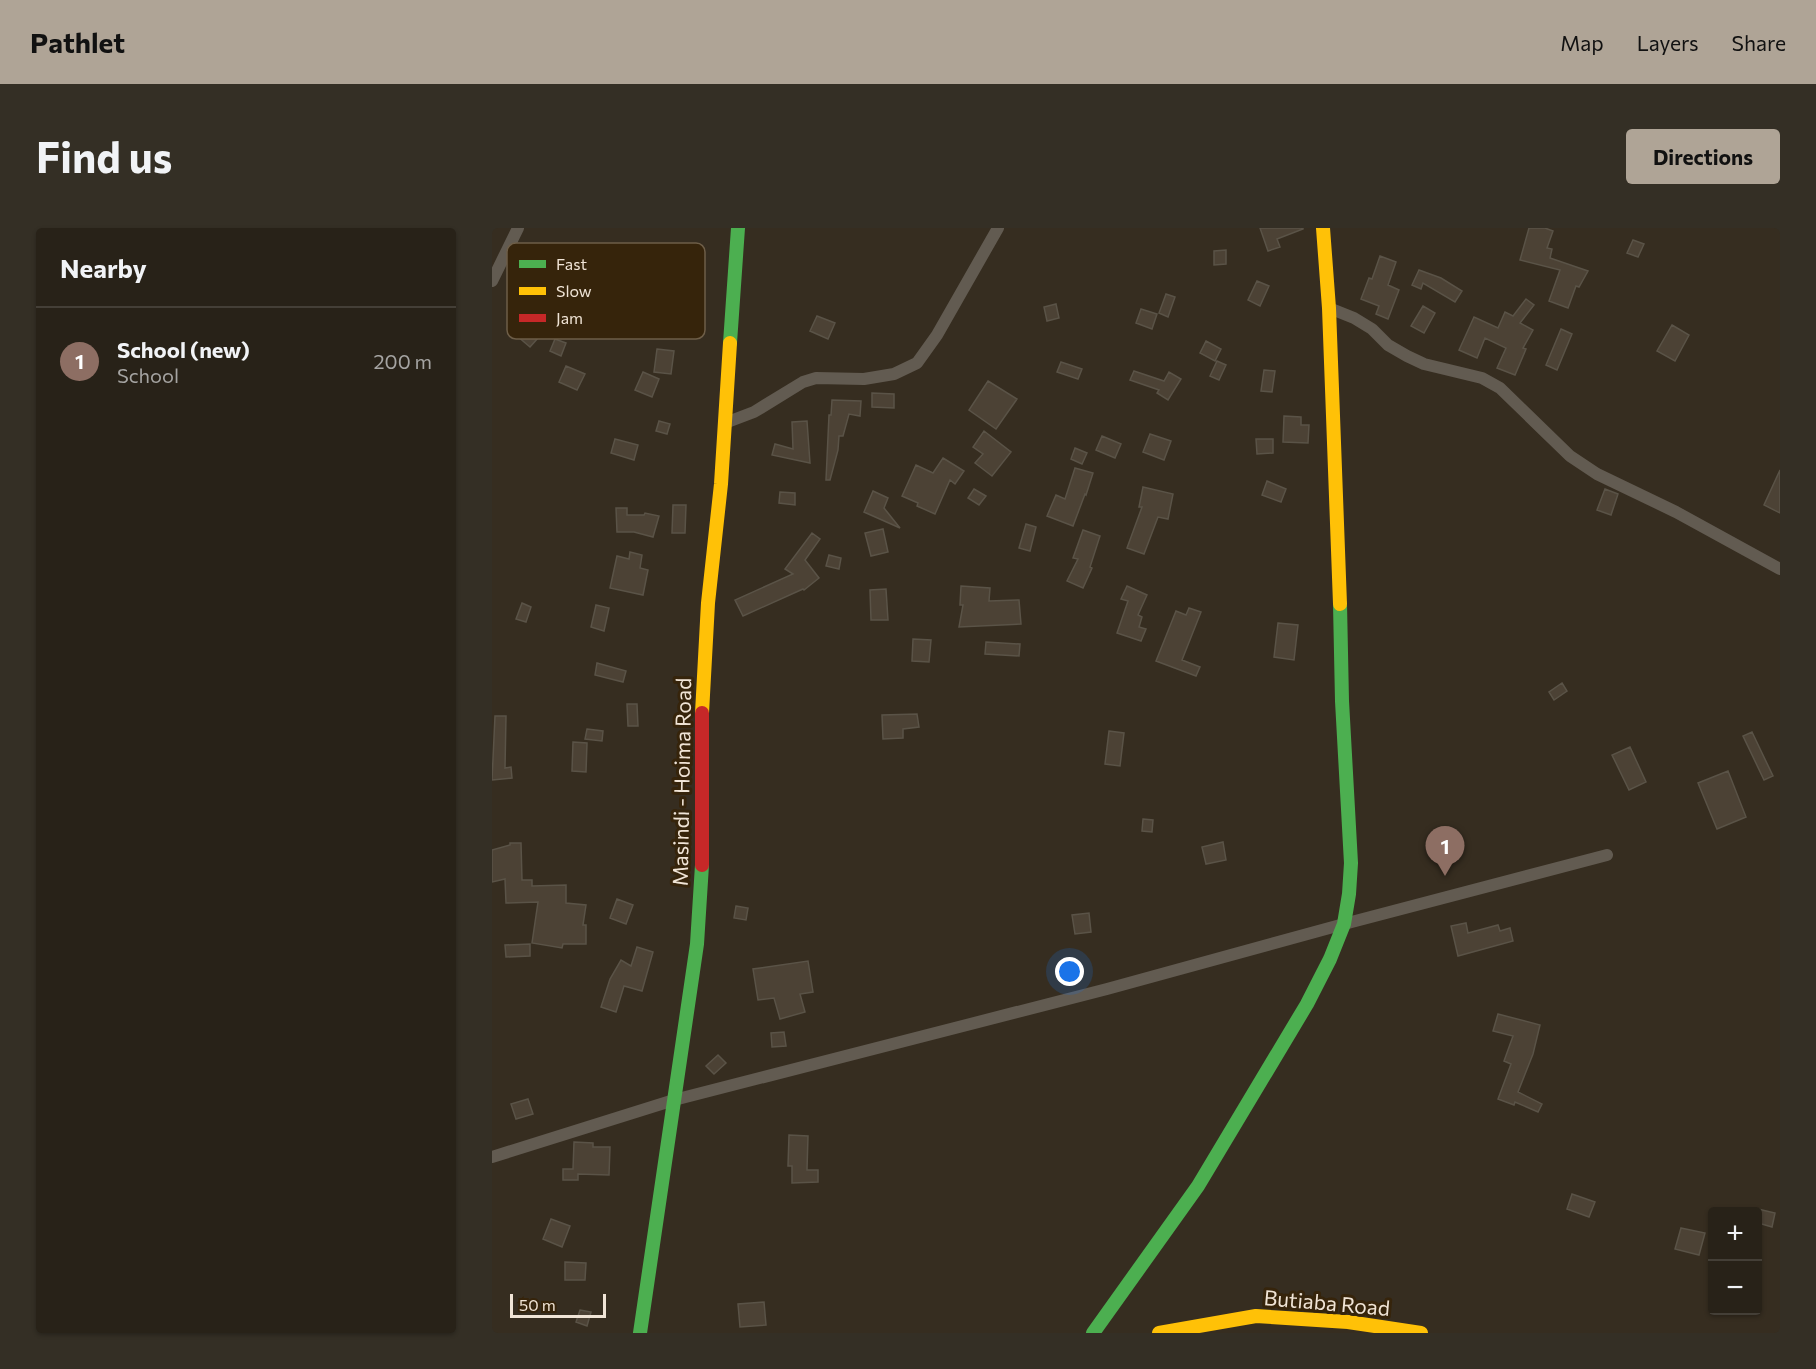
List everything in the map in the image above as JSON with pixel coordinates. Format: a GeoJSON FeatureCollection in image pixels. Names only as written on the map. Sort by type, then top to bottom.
{"type":"FeatureCollection","features":[{"type":"Feature","properties":{"kind":"main road","name":"Masindi - Hoima Road"},"geometry":{"type":"LineString","coordinates":[[640,1333],[697,944],[702,884],[702,697],[708,603],[721,484],[738,228]]}},
{"type":"Feature","properties":{"kind":"main road"},"geometry":{"type":"LineString","coordinates":[[1093,1333],[1198,1186],[1307,1004],[1330,959],[1344,924],[1351,863],[1342,702],[1329,308],[1323,228]]}},
{"type":"Feature","properties":{"kind":"main road","name":"Butiaba Road"},"geometry":{"type":"LineString","coordinates":[[1159,1333],[1256,1316],[1348,1322],[1421,1333]]}},
{"type":"Feature","properties":{"kind":"street"},"geometry":{"type":"LineString","coordinates":[[511,243],[518,228]]}},
{"type":"Feature","properties":{"kind":"street"},"geometry":{"type":"LineString","coordinates":[[725,423],[754,412],[802,382],[816,378],[874,378],[894,374],[917,363],[937,335],[998,228]]}},
{"type":"Feature","properties":{"kind":"street"},"geometry":{"type":"LineString","coordinates":[[492,281],[507,250]]}},
{"type":"Feature","properties":{"kind":"street"},"geometry":{"type":"LineString","coordinates":[[1329,308],[1363,323],[1388,345],[1424,364],[1482,378],[1500,388],[1570,456],[1597,474],[1676,512],[1780,569]]}},
{"type":"Feature","properties":{"kind":"street"},"geometry":{"type":"LineString","coordinates":[[492,1157],[674,1100],[1096,992],[1607,855]]}},
{"type":"Feature","properties":{"kind":"building"},"geometry":{"type":"Polygon","coordinates":[[[1260,228],[1303,229],[1277,239],[1280,247],[1268,251],[1260,228]]]}},
{"type":"Feature","properties":{"kind":"building"},"geometry":{"type":"Polygon","coordinates":[[[1529,228],[1545,228],[1553,231],[1547,248],[1552,249],[1550,258],[1588,271],[1579,287],[1576,286],[1568,308],[1549,301],[1560,270],[1520,260],[1529,228]]]}},
{"type":"Feature","properties":{"kind":"building"},"geometry":{"type":"Polygon","coordinates":[[[1633,240],[1644,244],[1638,257],[1627,253],[1633,240]]]}},
{"type":"Feature","properties":{"kind":"building"},"geometry":{"type":"Polygon","coordinates":[[[1226,250],[1226,264],[1214,265],[1214,251],[1226,250]]]}},
{"type":"Feature","properties":{"kind":"building"},"geometry":{"type":"Polygon","coordinates":[[[1380,256],[1396,262],[1388,285],[1399,290],[1388,319],[1376,314],[1379,306],[1361,299],[1369,278],[1372,279],[1380,256]]]}},
{"type":"Feature","properties":{"kind":"building"},"geometry":{"type":"Polygon","coordinates":[[[1419,270],[1441,278],[1462,291],[1455,302],[1423,283],[1421,289],[1412,285],[1419,270]]]}},
{"type":"Feature","properties":{"kind":"building"},"geometry":{"type":"Polygon","coordinates":[[[1257,281],[1269,286],[1260,306],[1248,300],[1257,281]]]}},
{"type":"Feature","properties":{"kind":"building"},"geometry":{"type":"Polygon","coordinates":[[[1166,294],[1175,297],[1168,317],[1159,313],[1166,294]]]}},
{"type":"Feature","properties":{"kind":"building"},"geometry":{"type":"Polygon","coordinates":[[[1526,299],[1534,305],[1520,323],[1533,330],[1523,348],[1526,349],[1515,375],[1497,368],[1506,348],[1485,338],[1477,358],[1459,350],[1474,317],[1498,328],[1505,312],[1513,316],[1526,299]]]}},
{"type":"Feature","properties":{"kind":"building"},"geometry":{"type":"Polygon","coordinates":[[[1056,304],[1059,318],[1047,321],[1044,307],[1056,304]]]}},
{"type":"Feature","properties":{"kind":"building"},"geometry":{"type":"Polygon","coordinates":[[[1423,306],[1435,313],[1424,333],[1411,326],[1423,306]]]}},
{"type":"Feature","properties":{"kind":"building"},"geometry":{"type":"Polygon","coordinates":[[[1141,309],[1157,314],[1152,329],[1136,323],[1141,309]]]}},
{"type":"Feature","properties":{"kind":"building"},"geometry":{"type":"Polygon","coordinates":[[[817,316],[835,323],[828,339],[810,331],[817,316]]]}},
{"type":"Feature","properties":{"kind":"building"},"geometry":{"type":"Polygon","coordinates":[[[1672,325],[1689,335],[1675,361],[1657,351],[1672,325]]]}},
{"type":"Feature","properties":{"kind":"building"},"geometry":{"type":"Polygon","coordinates":[[[1561,329],[1572,334],[1557,370],[1546,365],[1561,329]]]}},
{"type":"Feature","properties":{"kind":"building"},"geometry":{"type":"Polygon","coordinates":[[[521,339],[537,339],[530,347],[521,339]]]}},
{"type":"Feature","properties":{"kind":"building"},"geometry":{"type":"Polygon","coordinates":[[[555,339],[566,343],[561,356],[550,351],[555,339]]]}},
{"type":"Feature","properties":{"kind":"building"},"geometry":{"type":"Polygon","coordinates":[[[1206,341],[1221,349],[1215,361],[1200,353],[1206,341]]]}},
{"type":"Feature","properties":{"kind":"building"},"geometry":{"type":"Polygon","coordinates":[[[657,349],[674,351],[671,374],[654,372],[657,349]]]}},
{"type":"Feature","properties":{"kind":"building"},"geometry":{"type":"Polygon","coordinates":[[[1217,361],[1226,365],[1219,380],[1210,376],[1217,361]]]}},
{"type":"Feature","properties":{"kind":"building"},"geometry":{"type":"Polygon","coordinates":[[[1061,362],[1082,369],[1078,379],[1057,372],[1061,362]]]}},
{"type":"Feature","properties":{"kind":"building"},"geometry":{"type":"Polygon","coordinates":[[[566,366],[585,374],[577,390],[559,382],[566,366]]]}},
{"type":"Feature","properties":{"kind":"building"},"geometry":{"type":"Polygon","coordinates":[[[1264,370],[1275,371],[1272,392],[1261,391],[1264,370]]]}},
{"type":"Feature","properties":{"kind":"building"},"geometry":{"type":"Polygon","coordinates":[[[1134,371],[1164,381],[1169,372],[1181,379],[1168,400],[1157,393],[1159,390],[1130,380],[1134,371]]]}},
{"type":"Feature","properties":{"kind":"building"},"geometry":{"type":"Polygon","coordinates":[[[643,372],[659,379],[652,397],[635,390],[643,372]]]}},
{"type":"Feature","properties":{"kind":"building"},"geometry":{"type":"Polygon","coordinates":[[[988,381],[1017,399],[996,429],[969,410],[988,381]]]}},
{"type":"Feature","properties":{"kind":"building"},"geometry":{"type":"Polygon","coordinates":[[[872,393],[894,394],[894,408],[872,407],[872,393]]]}},
{"type":"Feature","properties":{"kind":"building"},"geometry":{"type":"Polygon","coordinates":[[[832,400],[861,401],[860,416],[849,414],[843,436],[839,436],[838,450],[830,480],[826,480],[829,415],[831,415],[832,400]]]}},
{"type":"Feature","properties":{"kind":"building"},"geometry":{"type":"Polygon","coordinates":[[[1284,416],[1301,417],[1301,425],[1309,425],[1308,443],[1283,442],[1284,416]]]}},
{"type":"Feature","properties":{"kind":"building"},"geometry":{"type":"Polygon","coordinates":[[[659,421],[670,424],[667,434],[656,431],[659,421]]]}},
{"type":"Feature","properties":{"kind":"building"},"geometry":{"type":"Polygon","coordinates":[[[807,421],[810,463],[772,455],[775,444],[793,449],[792,422],[807,421]]]}},
{"type":"Feature","properties":{"kind":"building"},"geometry":{"type":"Polygon","coordinates":[[[984,431],[1011,452],[992,476],[975,463],[983,454],[973,447],[984,431]]]}},
{"type":"Feature","properties":{"kind":"building"},"geometry":{"type":"Polygon","coordinates":[[[1150,434],[1171,441],[1164,460],[1143,452],[1150,434]]]}},
{"type":"Feature","properties":{"kind":"building"},"geometry":{"type":"Polygon","coordinates":[[[1102,436],[1121,444],[1115,458],[1096,450],[1102,436]]]}},
{"type":"Feature","properties":{"kind":"building"},"geometry":{"type":"Polygon","coordinates":[[[615,439],[638,445],[634,460],[611,453],[615,439]]]}},
{"type":"Feature","properties":{"kind":"building"},"geometry":{"type":"Polygon","coordinates":[[[1256,439],[1273,439],[1273,453],[1257,454],[1256,439]]]}},
{"type":"Feature","properties":{"kind":"building"},"geometry":{"type":"Polygon","coordinates":[[[1075,448],[1087,453],[1082,464],[1071,459],[1075,448]]]}},
{"type":"Feature","properties":{"kind":"building"},"geometry":{"type":"Polygon","coordinates":[[[943,458],[964,471],[955,484],[950,480],[935,514],[902,496],[916,465],[933,473],[943,458]]]}},
{"type":"Feature","properties":{"kind":"building"},"geometry":{"type":"Polygon","coordinates":[[[1075,468],[1093,473],[1073,526],[1047,516],[1056,495],[1065,499],[1075,468]]]}},
{"type":"Feature","properties":{"kind":"building"},"geometry":{"type":"Polygon","coordinates":[[[1780,470],[1780,513],[1764,505],[1780,470]]]}},
{"type":"Feature","properties":{"kind":"building"},"geometry":{"type":"Polygon","coordinates":[[[1267,481],[1286,489],[1281,502],[1262,495],[1267,481]]]}},
{"type":"Feature","properties":{"kind":"building"},"geometry":{"type":"Polygon","coordinates":[[[1143,487],[1173,494],[1168,519],[1158,517],[1144,554],[1127,548],[1142,507],[1139,507],[1143,487]]]}},
{"type":"Feature","properties":{"kind":"building"},"geometry":{"type":"Polygon","coordinates":[[[974,489],[986,496],[979,505],[968,498],[974,489]]]}},
{"type":"Feature","properties":{"kind":"building"},"geometry":{"type":"Polygon","coordinates":[[[1605,489],[1618,494],[1611,515],[1597,510],[1605,489]]]}},
{"type":"Feature","properties":{"kind":"building"},"geometry":{"type":"Polygon","coordinates":[[[873,491],[888,498],[884,508],[900,528],[864,512],[873,491]]]}},
{"type":"Feature","properties":{"kind":"building"},"geometry":{"type":"Polygon","coordinates":[[[780,492],[795,493],[795,505],[779,503],[780,492]]]}},
{"type":"Feature","properties":{"kind":"building"},"geometry":{"type":"Polygon","coordinates":[[[673,505],[686,505],[685,533],[672,533],[673,505]]]}},
{"type":"Feature","properties":{"kind":"building"},"geometry":{"type":"Polygon","coordinates":[[[616,508],[627,508],[627,515],[644,515],[645,513],[659,516],[653,537],[634,532],[617,532],[616,508]]]}},
{"type":"Feature","properties":{"kind":"building"},"geometry":{"type":"Polygon","coordinates":[[[1026,524],[1036,527],[1030,551],[1019,548],[1026,524]]]}},
{"type":"Feature","properties":{"kind":"building"},"geometry":{"type":"Polygon","coordinates":[[[883,529],[888,552],[871,556],[865,533],[883,529]]]}},
{"type":"Feature","properties":{"kind":"building"},"geometry":{"type":"Polygon","coordinates":[[[1083,530],[1100,536],[1090,567],[1092,568],[1083,588],[1067,581],[1078,559],[1073,558],[1083,530]]]}},
{"type":"Feature","properties":{"kind":"building"},"geometry":{"type":"Polygon","coordinates":[[[812,533],[820,539],[805,560],[819,578],[804,590],[743,616],[735,600],[793,574],[785,569],[812,533]]]}},
{"type":"Feature","properties":{"kind":"building"},"geometry":{"type":"Polygon","coordinates":[[[630,552],[642,555],[640,568],[648,570],[643,595],[610,588],[617,556],[629,559],[630,552]]]}},
{"type":"Feature","properties":{"kind":"building"},"geometry":{"type":"Polygon","coordinates":[[[829,555],[841,558],[839,569],[826,566],[829,555]]]}},
{"type":"Feature","properties":{"kind":"building"},"geometry":{"type":"Polygon","coordinates":[[[961,586],[990,588],[989,601],[1019,600],[1021,624],[959,627],[963,605],[960,605],[961,586]]]}},
{"type":"Feature","properties":{"kind":"building"},"geometry":{"type":"Polygon","coordinates":[[[1127,586],[1147,595],[1138,615],[1142,617],[1139,627],[1146,629],[1141,641],[1117,633],[1128,601],[1121,599],[1127,586]]]}},
{"type":"Feature","properties":{"kind":"building"},"geometry":{"type":"Polygon","coordinates":[[[886,589],[888,620],[871,620],[870,590],[886,589]]]}},
{"type":"Feature","properties":{"kind":"building"},"geometry":{"type":"Polygon","coordinates":[[[522,603],[531,607],[526,622],[516,619],[522,603]]]}},
{"type":"Feature","properties":{"kind":"building"},"geometry":{"type":"Polygon","coordinates":[[[596,605],[609,608],[604,631],[591,627],[596,605]]]}},
{"type":"Feature","properties":{"kind":"building"},"geometry":{"type":"Polygon","coordinates":[[[1189,608],[1201,612],[1182,660],[1200,667],[1196,676],[1156,661],[1176,611],[1186,615],[1189,608]]]}},
{"type":"Feature","properties":{"kind":"building"},"geometry":{"type":"Polygon","coordinates":[[[1278,623],[1298,625],[1294,660],[1274,657],[1278,623]]]}},
{"type":"Feature","properties":{"kind":"building"},"geometry":{"type":"Polygon","coordinates":[[[913,639],[931,640],[929,662],[912,661],[913,639]]]}},
{"type":"Feature","properties":{"kind":"building"},"geometry":{"type":"Polygon","coordinates":[[[986,642],[1020,644],[1019,656],[985,654],[986,642]]]}},
{"type":"Feature","properties":{"kind":"building"},"geometry":{"type":"Polygon","coordinates":[[[597,663],[626,671],[623,682],[595,675],[597,663]]]}},
{"type":"Feature","properties":{"kind":"building"},"geometry":{"type":"Polygon","coordinates":[[[1562,683],[1567,691],[1554,700],[1549,692],[1562,683]]]}},
{"type":"Feature","properties":{"kind":"building"},"geometry":{"type":"Polygon","coordinates":[[[627,704],[637,704],[638,726],[628,726],[627,704]]]}},
{"type":"Feature","properties":{"kind":"building"},"geometry":{"type":"Polygon","coordinates":[[[917,714],[919,727],[903,729],[903,738],[883,739],[882,715],[917,714]]]}},
{"type":"Feature","properties":{"kind":"building"},"geometry":{"type":"Polygon","coordinates":[[[495,716],[506,716],[505,768],[511,767],[512,778],[492,780],[495,716]]]}},
{"type":"Feature","properties":{"kind":"building"},"geometry":{"type":"Polygon","coordinates":[[[587,729],[603,731],[602,741],[585,739],[587,729]]]}},
{"type":"Feature","properties":{"kind":"building"},"geometry":{"type":"Polygon","coordinates":[[[1109,731],[1124,733],[1120,766],[1105,764],[1109,731]]]}},
{"type":"Feature","properties":{"kind":"building"},"geometry":{"type":"Polygon","coordinates":[[[1752,732],[1773,776],[1764,780],[1743,736],[1752,732]]]}},
{"type":"Feature","properties":{"kind":"building"},"geometry":{"type":"Polygon","coordinates":[[[573,742],[587,743],[586,772],[572,771],[573,742]]]}},
{"type":"Feature","properties":{"kind":"building"},"geometry":{"type":"Polygon","coordinates":[[[1630,747],[1646,782],[1629,790],[1612,755],[1630,747]]]}},
{"type":"Feature","properties":{"kind":"building"},"geometry":{"type":"Polygon","coordinates":[[[1728,771],[1746,817],[1717,829],[1698,783],[1728,771]]]}},
{"type":"Feature","properties":{"kind":"building"},"geometry":{"type":"Polygon","coordinates":[[[1143,819],[1153,820],[1152,832],[1142,831],[1143,819]]]}},
{"type":"Feature","properties":{"kind":"building"},"geometry":{"type":"Polygon","coordinates":[[[1223,842],[1226,860],[1206,864],[1202,847],[1223,842]]]}},
{"type":"Feature","properties":{"kind":"building"},"geometry":{"type":"Polygon","coordinates":[[[510,843],[521,843],[522,880],[532,880],[532,886],[566,885],[566,903],[586,905],[583,925],[586,925],[586,944],[563,944],[562,948],[532,943],[538,902],[506,903],[505,879],[492,882],[492,850],[510,845],[510,843]]]}},
{"type":"Feature","properties":{"kind":"building"},"geometry":{"type":"Polygon","coordinates":[[[617,899],[633,905],[626,924],[610,918],[617,899]]]}},
{"type":"Feature","properties":{"kind":"building"},"geometry":{"type":"Polygon","coordinates":[[[736,906],[748,908],[746,920],[734,918],[736,906]]]}},
{"type":"Feature","properties":{"kind":"building"},"geometry":{"type":"Polygon","coordinates":[[[1089,913],[1091,932],[1075,934],[1072,915],[1089,913]]]}},
{"type":"Feature","properties":{"kind":"building"},"geometry":{"type":"Polygon","coordinates":[[[1466,923],[1468,933],[1498,925],[1500,931],[1510,928],[1513,941],[1458,956],[1451,926],[1466,923]]]}},
{"type":"Feature","properties":{"kind":"building"},"geometry":{"type":"Polygon","coordinates":[[[530,944],[530,956],[506,957],[505,945],[530,944]]]}},
{"type":"Feature","properties":{"kind":"building"},"geometry":{"type":"Polygon","coordinates":[[[637,947],[653,952],[642,991],[624,986],[616,1012],[601,1007],[610,979],[621,960],[631,966],[637,947]]]}},
{"type":"Feature","properties":{"kind":"building"},"geometry":{"type":"Polygon","coordinates":[[[808,961],[813,992],[800,994],[805,1012],[780,1019],[774,998],[758,1000],[753,969],[808,961]]]}},
{"type":"Feature","properties":{"kind":"building"},"geometry":{"type":"Polygon","coordinates":[[[1498,1014],[1540,1025],[1533,1054],[1518,1092],[1542,1104],[1538,1112],[1515,1102],[1514,1105],[1498,1099],[1511,1064],[1504,1061],[1513,1036],[1493,1031],[1498,1014]]]}},
{"type":"Feature","properties":{"kind":"building"},"geometry":{"type":"Polygon","coordinates":[[[784,1032],[786,1046],[772,1047],[771,1033],[784,1032]]]}},
{"type":"Feature","properties":{"kind":"building"},"geometry":{"type":"Polygon","coordinates":[[[718,1055],[726,1063],[714,1074],[706,1066],[718,1055]]]}},
{"type":"Feature","properties":{"kind":"building"},"geometry":{"type":"Polygon","coordinates":[[[528,1099],[533,1114],[516,1119],[511,1104],[528,1099]]]}},
{"type":"Feature","properties":{"kind":"building"},"geometry":{"type":"Polygon","coordinates":[[[789,1135],[808,1136],[807,1170],[818,1170],[818,1182],[792,1183],[792,1166],[788,1166],[789,1135]]]}},
{"type":"Feature","properties":{"kind":"building"},"geometry":{"type":"Polygon","coordinates":[[[574,1142],[593,1143],[593,1147],[610,1147],[609,1175],[578,1174],[578,1180],[563,1180],[563,1169],[573,1169],[574,1142]]]}},
{"type":"Feature","properties":{"kind":"building"},"geometry":{"type":"Polygon","coordinates":[[[1572,1194],[1595,1202],[1589,1217],[1567,1209],[1572,1194]]]}},
{"type":"Feature","properties":{"kind":"building"},"geometry":{"type":"Polygon","coordinates":[[[1762,1210],[1775,1213],[1772,1227],[1762,1224],[1762,1210]]]}},
{"type":"Feature","properties":{"kind":"building"},"geometry":{"type":"Polygon","coordinates":[[[551,1219],[570,1226],[562,1247],[543,1239],[551,1219]]]}},
{"type":"Feature","properties":{"kind":"building"},"geometry":{"type":"Polygon","coordinates":[[[1681,1228],[1705,1233],[1699,1255],[1675,1249],[1681,1228]]]}},
{"type":"Feature","properties":{"kind":"building"},"geometry":{"type":"Polygon","coordinates":[[[565,1262],[586,1263],[585,1280],[565,1280],[565,1262]]]}},
{"type":"Feature","properties":{"kind":"building"},"geometry":{"type":"Polygon","coordinates":[[[764,1302],[766,1325],[740,1327],[738,1304],[764,1302]]]}},
{"type":"Feature","properties":{"kind":"building"},"geometry":{"type":"Polygon","coordinates":[[[580,1310],[591,1312],[587,1326],[576,1322],[580,1310]]]}},
{"type":"Feature","properties":{"kind":"traffic: fast"},"geometry":{"type":"LineString","coordinates":[[730,343],[738,228]]}},
{"type":"Feature","properties":{"kind":"traffic: fast"},"geometry":{"type":"LineString","coordinates":[[1093,1333],[1198,1186],[1307,1004],[1330,959],[1344,924],[1351,863],[1342,701],[1340,604]]}},
{"type":"Feature","properties":{"kind":"traffic: fast"},"geometry":{"type":"LineString","coordinates":[[640,1333],[697,944],[702,865]]}},
{"type":"Feature","properties":{"kind":"traffic: slow"},"geometry":{"type":"LineString","coordinates":[[1323,228],[1329,308],[1340,604]]}},
{"type":"Feature","properties":{"kind":"traffic: slow"},"geometry":{"type":"LineString","coordinates":[[702,713],[708,603],[721,484],[730,343]]}},
{"type":"Feature","properties":{"kind":"traffic: slow"},"geometry":{"type":"LineString","coordinates":[[1159,1333],[1256,1316],[1348,1322],[1421,1333]]}},
{"type":"Feature","properties":{"kind":"traffic: jam"},"geometry":{"type":"LineString","coordinates":[[702,713],[702,865]]}},
{"type":"Feature","properties":{"kind":"place","name":"School (new)"},"geometry":{"type":"Point","coordinates":[1445,876]}}]}
